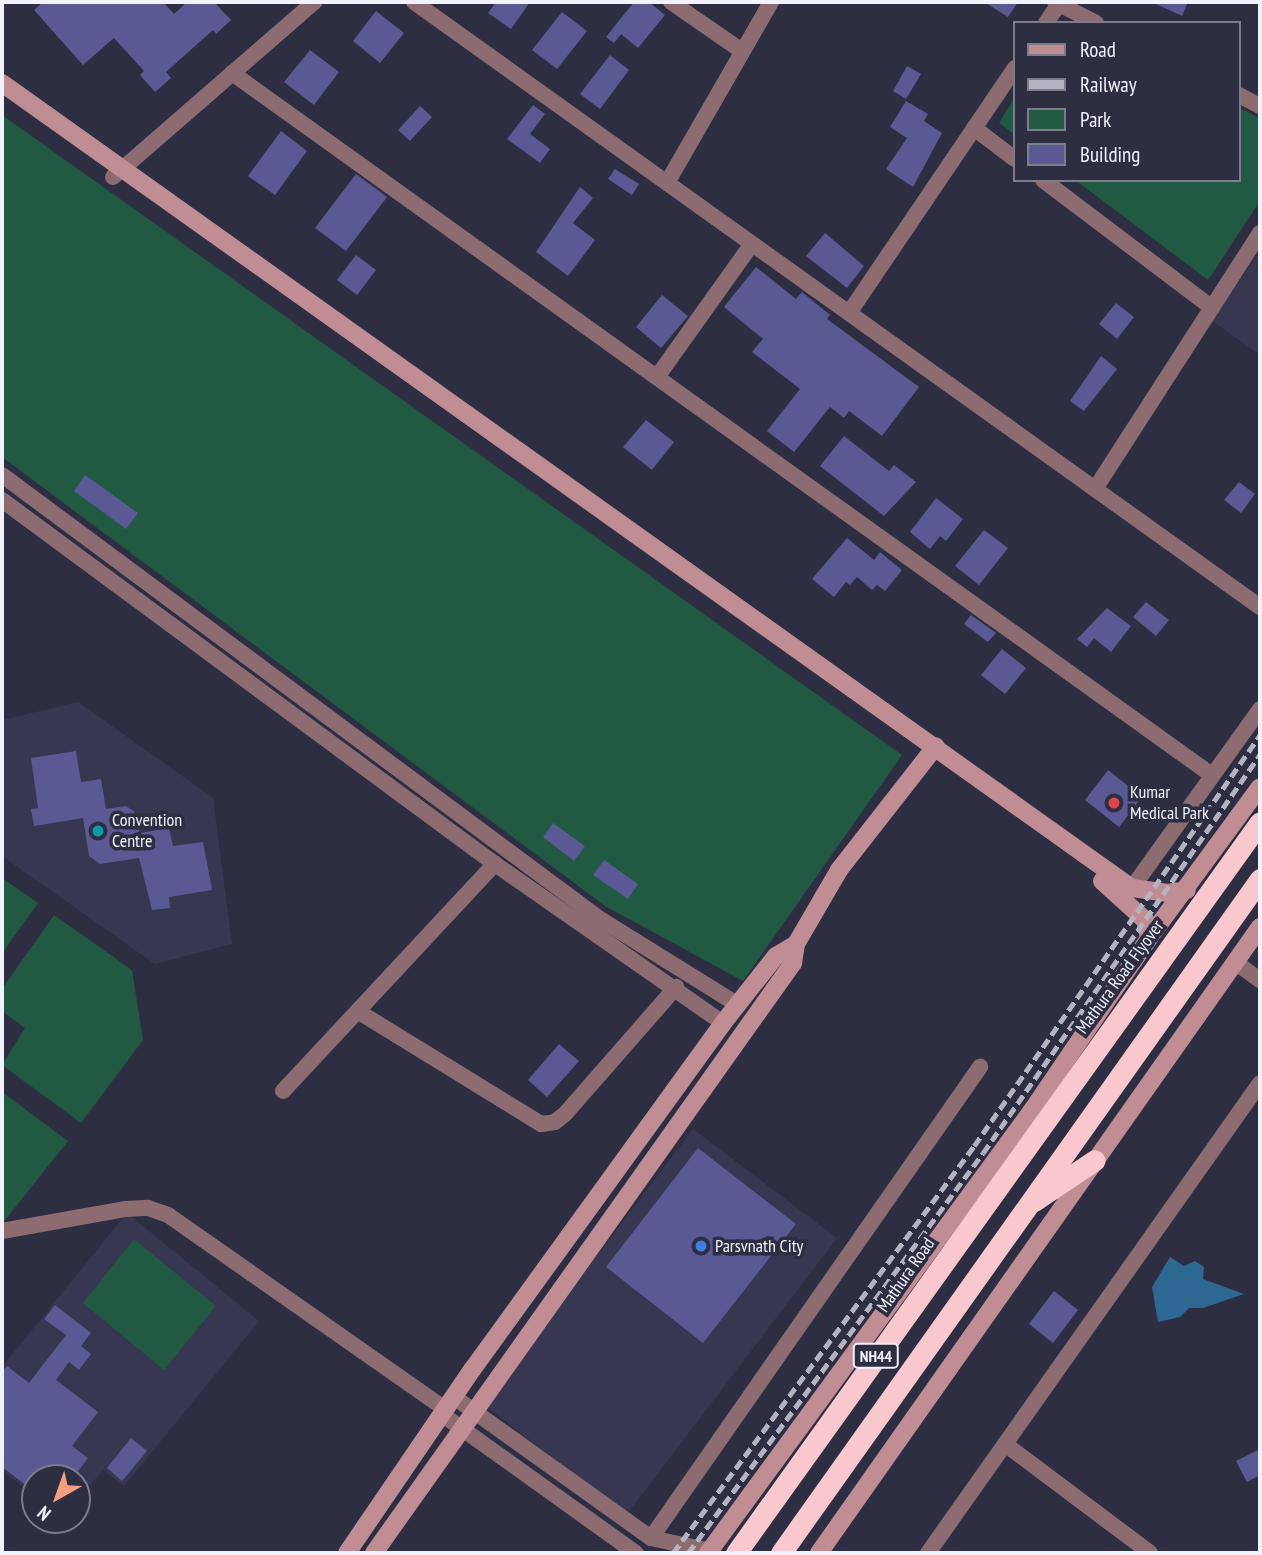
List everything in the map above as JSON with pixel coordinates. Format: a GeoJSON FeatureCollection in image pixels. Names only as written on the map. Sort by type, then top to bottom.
{"type":"FeatureCollection","features":[{"type":"Feature","properties":{"kind":"highway","name":"Mathura Road Flyover"},"geometry":{"type":"LineString","coordinates":[[1016,1160],[1043,1109],[1260,822]]}},
{"type":"Feature","properties":{"kind":"highway","name":"NH44"},"geometry":{"type":"LineString","coordinates":[[781,1553],[1069,1144],[1260,879]]}},
{"type":"Feature","properties":{"kind":"highway","name":"Mathura Road"},"geometry":{"type":"LineString","coordinates":[[736,1553],[1016,1160]]}},
{"type":"Feature","properties":{"kind":"highway"},"geometry":{"type":"LineString","coordinates":[[1024,1208],[1095,1160]]}},
{"type":"Feature","properties":{"kind":"street"},"geometry":{"type":"LineString","coordinates":[[118,174],[314,2]]}},
{"type":"Feature","properties":{"kind":"street"},"geometry":{"type":"LineString","coordinates":[[414,2],[1260,607]]}},
{"type":"Feature","properties":{"kind":"street"},"geometry":{"type":"LineString","coordinates":[[671,2],[742,51]]}},
{"type":"Feature","properties":{"kind":"street"},"geometry":{"type":"LineString","coordinates":[[667,183],[771,2]]}},
{"type":"Feature","properties":{"kind":"street"},"geometry":{"type":"LineString","coordinates":[[1047,21],[1057,3],[1092,21]]}},
{"type":"Feature","properties":{"kind":"street"},"geometry":{"type":"LineString","coordinates":[[849,313],[1014,69]]}},
{"type":"Feature","properties":{"kind":"street"},"geometry":{"type":"LineString","coordinates":[[233,73],[1212,775]]}},
{"type":"Feature","properties":{"kind":"street"},"geometry":{"type":"LineString","coordinates":[[2,83],[118,174]]}},
{"type":"Feature","properties":{"kind":"street"},"geometry":{"type":"LineString","coordinates":[[2,96],[118,174],[932,750],[1132,888],[1168,893],[1186,890]]}},
{"type":"Feature","properties":{"kind":"street"},"geometry":{"type":"LineString","coordinates":[[1241,97],[1260,106]]}},
{"type":"Feature","properties":{"kind":"street"},"geometry":{"type":"LineString","coordinates":[[974,128],[1014,158]]}},
{"type":"Feature","properties":{"kind":"street"},"geometry":{"type":"LineString","coordinates":[[1046,182],[1212,308]]}},
{"type":"Feature","properties":{"kind":"street"},"geometry":{"type":"LineString","coordinates":[[1095,489],[1260,233]]}},
{"type":"Feature","properties":{"kind":"street"},"geometry":{"type":"LineString","coordinates":[[657,377],[752,244]]}},
{"type":"Feature","properties":{"kind":"street"},"geometry":{"type":"LineString","coordinates":[[2,475],[600,919],[738,1004]]}},
{"type":"Feature","properties":{"kind":"street"},"geometry":{"type":"LineString","coordinates":[[2,500],[495,864],[676,987],[723,1023]]}},
{"type":"Feature","properties":{"kind":"street"},"geometry":{"type":"LineString","coordinates":[[1132,888],[1260,709]]}},
{"type":"Feature","properties":{"kind":"street"},"geometry":{"type":"LineString","coordinates":[[932,750],[1123,897],[1145,920],[1149,938]]}},
{"type":"Feature","properties":{"kind":"street"},"geometry":{"type":"LineString","coordinates":[[374,1553],[473,1410],[793,964],[796,944],[839,870],[932,750]]}},
{"type":"Feature","properties":{"kind":"street"},"geometry":{"type":"LineString","coordinates":[[448,1408],[473,1410],[651,1538],[709,1552],[1043,1109],[1149,938],[1260,787]]}},
{"type":"Feature","properties":{"kind":"street"},"geometry":{"type":"LineString","coordinates":[[284,1091],[495,864]]}},
{"type":"Feature","properties":{"kind":"street"},"geometry":{"type":"LineString","coordinates":[[819,1553],[1260,927]]}},
{"type":"Feature","properties":{"kind":"street"},"geometry":{"type":"LineString","coordinates":[[346,1553],[723,1023],[776,956],[796,944]]}},
{"type":"Feature","properties":{"kind":"street"},"geometry":{"type":"LineString","coordinates":[[1235,962],[1260,980]]}},
{"type":"Feature","properties":{"kind":"street"},"geometry":{"type":"LineString","coordinates":[[359,1012],[541,1124],[555,1122],[565,1114],[676,987]]}},
{"type":"Feature","properties":{"kind":"street"},"geometry":{"type":"LineString","coordinates":[[651,1538],[980,1067]]}},
{"type":"Feature","properties":{"kind":"street"},"geometry":{"type":"LineString","coordinates":[[928,1553],[1260,1083]]}},
{"type":"Feature","properties":{"kind":"street"},"geometry":{"type":"LineString","coordinates":[[2,1231],[126,1209],[148,1208],[168,1215],[448,1408],[461,1428],[636,1553]]}},
{"type":"Feature","properties":{"kind":"street"},"geometry":{"type":"LineString","coordinates":[[1005,1444],[1150,1553]]}},
{"type":"Feature","properties":{"kind":"shaded area"},"geometry":{"type":"Polygon","coordinates":[[[1260,252],[1260,355],[1211,320],[1260,252]]]}},
{"type":"Feature","properties":{"kind":"shaded area"},"geometry":{"type":"Polygon","coordinates":[[[78,702],[213,798],[232,944],[155,964],[2,856],[2,720],[78,702]]]}},
{"type":"Feature","properties":{"kind":"shaded area"},"geometry":{"type":"Polygon","coordinates":[[[693,1129],[837,1238],[627,1514],[484,1405],[693,1129]]]}},
{"type":"Feature","properties":{"kind":"shaded area"},"geometry":{"type":"Polygon","coordinates":[[[127,1213],[259,1321],[124,1486],[103,1470],[91,1484],[91,1464],[21,1464],[21,1486],[2,1470],[2,1367],[127,1213]]]}},
{"type":"Feature","properties":{"kind":"green space"},"geometry":{"type":"Polygon","coordinates":[[[1014,99],[1014,134],[999,123],[1014,99]]]}},
{"type":"Feature","properties":{"kind":"green space"},"geometry":{"type":"Polygon","coordinates":[[[1241,109],[1260,118],[1260,201],[1208,280],[1078,182],[1241,182],[1241,109]]]}},
{"type":"Feature","properties":{"kind":"green space"},"geometry":{"type":"Polygon","coordinates":[[[2,115],[902,755],[743,981],[605,906],[2,457],[2,115]]]}},
{"type":"Feature","properties":{"kind":"green space"},"geometry":{"type":"Polygon","coordinates":[[[2,878],[38,903],[2,953],[2,878]]]}},
{"type":"Feature","properties":{"kind":"green space"},"geometry":{"type":"Polygon","coordinates":[[[54,915],[132,970],[143,1040],[81,1123],[2,1065],[25,1028],[2,1011],[2,989],[54,915]]]}},
{"type":"Feature","properties":{"kind":"green space"},"geometry":{"type":"Polygon","coordinates":[[[2,1092],[68,1141],[2,1224],[2,1092]]]}},
{"type":"Feature","properties":{"kind":"green space"},"geometry":{"type":"Polygon","coordinates":[[[134,1239],[216,1306],[164,1370],[83,1303],[134,1239]]]}},
{"type":"Feature","properties":{"kind":"water"},"geometry":{"type":"Polygon","coordinates":[[[1170,1257],[1184,1266],[1195,1261],[1204,1267],[1203,1279],[1244,1294],[1203,1308],[1189,1308],[1180,1317],[1158,1322],[1152,1287],[1170,1257]]]}},
{"type":"Feature","properties":{"kind":"building"},"geometry":{"type":"Polygon","coordinates":[[[43,2],[163,2],[174,14],[187,2],[214,2],[231,20],[216,34],[213,30],[166,72],[171,78],[155,92],[140,75],[144,71],[114,38],[83,65],[34,10],[43,2]]]}},
{"type":"Feature","properties":{"kind":"building"},"geometry":{"type":"Polygon","coordinates":[[[496,2],[530,2],[511,29],[488,13],[496,2]]]}},
{"type":"Feature","properties":{"kind":"building"},"geometry":{"type":"Polygon","coordinates":[[[634,2],[649,2],[665,15],[638,48],[621,34],[614,43],[606,37],[634,2]]]}},
{"type":"Feature","properties":{"kind":"building"},"geometry":{"type":"Polygon","coordinates":[[[984,2],[1018,2],[1008,17],[984,2]]]}},
{"type":"Feature","properties":{"kind":"building"},"geometry":{"type":"Polygon","coordinates":[[[1152,2],[1188,2],[1182,16],[1152,2]]]}},
{"type":"Feature","properties":{"kind":"building"},"geometry":{"type":"Polygon","coordinates":[[[376,11],[404,33],[380,63],[353,41],[376,11]]]}},
{"type":"Feature","properties":{"kind":"building"},"geometry":{"type":"Polygon","coordinates":[[[562,12],[587,31],[557,69],[532,50],[562,12]]]}},
{"type":"Feature","properties":{"kind":"building"},"geometry":{"type":"Polygon","coordinates":[[[310,50],[339,72],[314,105],[284,82],[310,50]]]}},
{"type":"Feature","properties":{"kind":"building"},"geometry":{"type":"Polygon","coordinates":[[[610,55],[629,70],[600,109],[580,94],[610,55]]]}},
{"type":"Feature","properties":{"kind":"building"},"geometry":{"type":"Polygon","coordinates":[[[907,66],[921,74],[906,99],[893,91],[907,66]]]}},
{"type":"Feature","properties":{"kind":"building"},"geometry":{"type":"Polygon","coordinates":[[[906,101],[928,114],[924,121],[942,133],[913,187],[886,169],[907,138],[890,127],[906,101]]]}},
{"type":"Feature","properties":{"kind":"building"},"geometry":{"type":"Polygon","coordinates":[[[533,105],[545,114],[530,134],[550,149],[540,163],[507,139],[533,105]]]}},
{"type":"Feature","properties":{"kind":"building"},"geometry":{"type":"Polygon","coordinates":[[[420,106],[432,117],[410,141],[398,130],[420,106]]]}},
{"type":"Feature","properties":{"kind":"building"},"geometry":{"type":"Polygon","coordinates":[[[281,131],[307,151],[275,195],[248,176],[281,131]]]}},
{"type":"Feature","properties":{"kind":"building"},"geometry":{"type":"Polygon","coordinates":[[[615,169],[639,184],[632,195],[608,179],[615,169]]]}},
{"type":"Feature","properties":{"kind":"building"},"geometry":{"type":"Polygon","coordinates":[[[356,174],[387,197],[346,251],[315,228],[356,174]]]}},
{"type":"Feature","properties":{"kind":"building"},"geometry":{"type":"Polygon","coordinates":[[[580,187],[593,198],[573,223],[595,240],[568,276],[536,252],[580,187]]]}},
{"type":"Feature","properties":{"kind":"building"},"geometry":{"type":"Polygon","coordinates":[[[825,233],[864,266],[847,288],[806,256],[825,233]]]}},
{"type":"Feature","properties":{"kind":"building"},"geometry":{"type":"Polygon","coordinates":[[[356,255],[376,270],[357,295],[337,280],[356,255]]]}},
{"type":"Feature","properties":{"kind":"building"},"geometry":{"type":"Polygon","coordinates":[[[756,267],[796,299],[802,292],[830,315],[827,319],[919,387],[882,436],[849,411],[844,418],[830,407],[794,452],[767,431],[800,389],[752,352],[763,339],[724,307],[756,267]]]}},
{"type":"Feature","properties":{"kind":"building"},"geometry":{"type":"Polygon","coordinates":[[[662,295],[688,316],[661,348],[636,327],[662,295]]]}},
{"type":"Feature","properties":{"kind":"building"},"geometry":{"type":"Polygon","coordinates":[[[1116,303],[1134,317],[1117,339],[1099,324],[1116,303]]]}},
{"type":"Feature","properties":{"kind":"building"},"geometry":{"type":"Polygon","coordinates":[[[1101,356],[1117,369],[1084,411],[1070,401],[1101,356]]]}},
{"type":"Feature","properties":{"kind":"building"},"geometry":{"type":"Polygon","coordinates":[[[646,420],[674,442],[652,470],[623,447],[646,420]]]}},
{"type":"Feature","properties":{"kind":"building"},"geometry":{"type":"Polygon","coordinates":[[[844,436],[889,471],[894,465],[916,482],[884,516],[820,466],[844,436]]]}},
{"type":"Feature","properties":{"kind":"building"},"geometry":{"type":"Polygon","coordinates":[[[85,475],[138,513],[126,529],[74,491],[85,475]]]}},
{"type":"Feature","properties":{"kind":"building"},"geometry":{"type":"Polygon","coordinates":[[[1239,482],[1255,494],[1241,513],[1224,500],[1239,482]]]}},
{"type":"Feature","properties":{"kind":"building"},"geometry":{"type":"Polygon","coordinates":[[[936,498],[963,519],[946,541],[940,536],[930,549],[910,532],[936,498]]]}},
{"type":"Feature","properties":{"kind":"building"},"geometry":{"type":"Polygon","coordinates":[[[984,530],[1008,548],[979,585],[955,566],[984,530]]]}},
{"type":"Feature","properties":{"kind":"building"},"geometry":{"type":"Polygon","coordinates":[[[847,538],[874,560],[880,552],[902,570],[885,591],[877,585],[872,590],[857,577],[850,585],[846,582],[834,597],[812,579],[847,538]]]}},
{"type":"Feature","properties":{"kind":"building"},"geometry":{"type":"Polygon","coordinates":[[[1146,602],[1169,620],[1156,636],[1133,617],[1146,602]]]}},
{"type":"Feature","properties":{"kind":"building"},"geometry":{"type":"Polygon","coordinates":[[[1107,608],[1131,626],[1111,652],[1094,638],[1087,647],[1077,639],[1107,608]]]}},
{"type":"Feature","properties":{"kind":"building"},"geometry":{"type":"Polygon","coordinates":[[[971,615],[996,633],[988,642],[964,624],[971,615]]]}},
{"type":"Feature","properties":{"kind":"building"},"geometry":{"type":"Polygon","coordinates":[[[1002,649],[1026,668],[1005,694],[981,675],[1002,649]]]}},
{"type":"Feature","properties":{"kind":"building","name":"Convention Centre"},"geometry":{"type":"Polygon","coordinates":[[[76,751],[81,782],[101,779],[106,809],[126,806],[134,811],[140,833],[169,828],[173,846],[203,842],[212,890],[169,897],[170,908],[152,910],[139,858],[100,864],[89,856],[83,818],[34,826],[31,809],[38,808],[31,758],[76,751]]]}},
{"type":"Feature","properties":{"kind":"building"},"geometry":{"type":"Polygon","coordinates":[[[1108,770],[1142,797],[1119,827],[1085,800],[1108,770]]]}},
{"type":"Feature","properties":{"kind":"building"},"geometry":{"type":"Polygon","coordinates":[[[553,823],[585,846],[574,861],[543,837],[553,823]]]}},
{"type":"Feature","properties":{"kind":"building"},"geometry":{"type":"Polygon","coordinates":[[[604,860],[638,884],[628,899],[593,875],[604,860]]]}},
{"type":"Feature","properties":{"kind":"building"},"geometry":{"type":"Polygon","coordinates":[[[559,1044],[579,1061],[547,1097],[528,1080],[559,1044]]]}},
{"type":"Feature","properties":{"kind":"building","name":"Parsvnath City"},"geometry":{"type":"Polygon","coordinates":[[[698,1148],[796,1224],[703,1343],[606,1267],[698,1148]]]}},
{"type":"Feature","properties":{"kind":"building"},"geometry":{"type":"Polygon","coordinates":[[[1054,1291],[1078,1310],[1053,1343],[1029,1324],[1054,1291]]]}},
{"type":"Feature","properties":{"kind":"building"},"geometry":{"type":"Polygon","coordinates":[[[55,1305],[91,1333],[81,1346],[91,1354],[79,1370],[69,1362],[56,1380],[98,1412],[72,1446],[88,1458],[84,1464],[21,1464],[21,1481],[2,1467],[2,1372],[7,1366],[29,1383],[66,1335],[44,1319],[55,1305]]]}},
{"type":"Feature","properties":{"kind":"building"},"geometry":{"type":"Polygon","coordinates":[[[131,1438],[147,1451],[122,1481],[107,1468],[131,1438]]]}},
{"type":"Feature","properties":{"kind":"building"},"geometry":{"type":"Polygon","coordinates":[[[1260,1449],[1260,1475],[1247,1482],[1236,1461],[1260,1449]]]}},
{"type":"Feature","properties":{"kind":"railway"},"geometry":{"type":"LineString","coordinates":[[673,1553],[974,1146],[1260,735]]}},
{"type":"Feature","properties":{"kind":"railway"},"geometry":{"type":"LineString","coordinates":[[688,1553],[983,1153],[1260,755]]}},
{"type":"Feature","properties":{"kind":"place","name":"Kumar Medical Park"},"geometry":{"type":"Point","coordinates":[1114,803]}},
{"type":"Feature","properties":{"kind":"place","name":"Convention Centre"},"geometry":{"type":"Point","coordinates":[98,831]}},
{"type":"Feature","properties":{"kind":"place","name":"Parsvnath City"},"geometry":{"type":"Point","coordinates":[701,1246]}}]}
